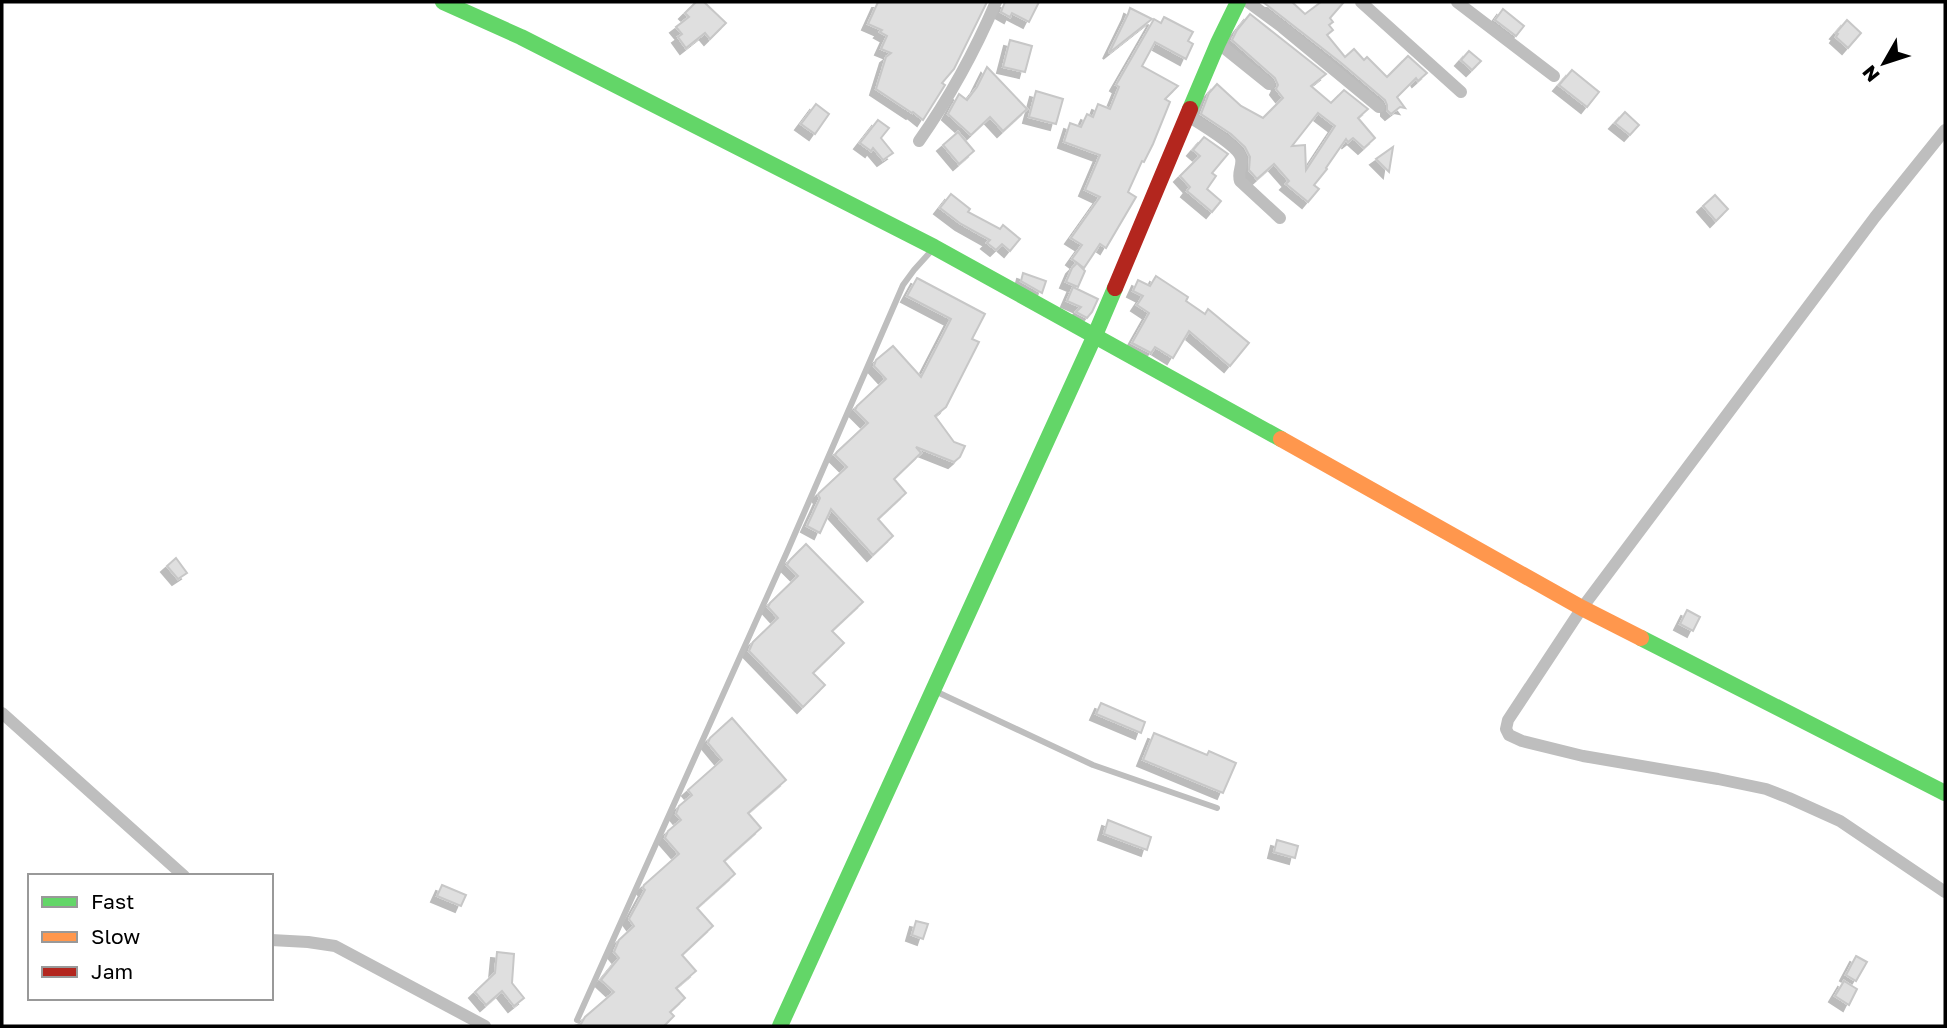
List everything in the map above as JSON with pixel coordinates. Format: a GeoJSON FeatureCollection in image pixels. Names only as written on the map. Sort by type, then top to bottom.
{"type":"FeatureCollection","features":[{"type":"Feature","properties":{"kind":"street"},"geometry":{"type":"LineString","coordinates":[[443,2],[521,37],[934,247],[1582,608],[1945,793]]}},
{"type":"Feature","properties":{"kind":"street"},"geometry":{"type":"LineString","coordinates":[[919,141],[969,61],[996,2]]}},
{"type":"Feature","properties":{"kind":"street"},"geometry":{"type":"LineString","coordinates":[[780,1026],[1095,335],[1187,115],[1238,2]]}},
{"type":"Feature","properties":{"kind":"street"},"geometry":{"type":"LineString","coordinates":[[1248,2],[1379,107]]}},
{"type":"Feature","properties":{"kind":"street"},"geometry":{"type":"LineString","coordinates":[[1361,2],[1461,92]]}},
{"type":"Feature","properties":{"kind":"street"},"geometry":{"type":"LineString","coordinates":[[1457,2],[1554,76]]}},
{"type":"Feature","properties":{"kind":"street"},"geometry":{"type":"LineString","coordinates":[[1218,43],[1269,85]]}},
{"type":"Feature","properties":{"kind":"street"},"geometry":{"type":"LineString","coordinates":[[1187,115],[1233,147],[1241,156],[1238,176],[1240,181],[1279,218]]}},
{"type":"Feature","properties":{"kind":"street"},"geometry":{"type":"LineString","coordinates":[[1945,130],[1875,217],[1582,608],[1508,720],[1506,729],[1509,735],[1522,741],[1583,756],[1766,789],[1840,821],[1945,892]]}},
{"type":"Feature","properties":{"kind":"street"},"geometry":{"type":"LineString","coordinates":[[2,713],[182,874]]}},
{"type":"Feature","properties":{"kind":"street"},"geometry":{"type":"LineString","coordinates":[[273,940],[335,946],[485,1026]]}},
{"type":"Feature","properties":{"kind":"lane"},"geometry":{"type":"LineString","coordinates":[[577,1020],[903,285],[934,247]]}},
{"type":"Feature","properties":{"kind":"lane"},"geometry":{"type":"LineString","coordinates":[[933,691],[1093,765],[1217,808]]}},
{"type":"Feature","properties":{"kind":"building"},"geometry":{"type":"Polygon","coordinates":[[[696,2],[704,2],[726,23],[710,39],[705,33],[686,48],[678,37],[682,34],[676,27],[689,17],[685,13],[696,2]]]}},
{"type":"Feature","properties":{"kind":"building"},"geometry":{"type":"Polygon","coordinates":[[[878,2],[987,2],[954,69],[942,83],[945,85],[923,120],[876,89],[886,57],[891,53],[881,49],[887,36],[880,32],[882,30],[868,24],[878,2]]]}},
{"type":"Feature","properties":{"kind":"building"},"geometry":{"type":"Polygon","coordinates":[[[1005,2],[1039,2],[1029,22],[1012,13],[1010,17],[1001,12],[1005,2]]]}},
{"type":"Feature","properties":{"kind":"building"},"geometry":{"type":"Polygon","coordinates":[[[1263,2],[1292,2],[1305,14],[1321,2],[1344,2],[1330,18],[1333,22],[1329,25],[1333,30],[1327,35],[1345,57],[1354,49],[1364,60],[1367,57],[1387,77],[1408,56],[1427,73],[1418,81],[1416,78],[1397,97],[1405,108],[1400,107],[1391,114],[1387,110],[1385,100],[1263,2]]]}},
{"type":"Feature","properties":{"kind":"building"},"geometry":{"type":"Polygon","coordinates":[[[1130,8],[1152,19],[1109,53],[1128,14],[1130,8]]]}},
{"type":"Feature","properties":{"kind":"building"},"geometry":{"type":"Polygon","coordinates":[[[1503,9],[1524,26],[1516,36],[1495,20],[1503,9]]]}},
{"type":"Feature","properties":{"kind":"building"},"geometry":{"type":"Polygon","coordinates":[[[1250,14],[1326,74],[1311,86],[1331,103],[1344,90],[1368,109],[1358,118],[1375,138],[1364,148],[1353,138],[1348,142],[1346,139],[1314,185],[1319,189],[1308,202],[1286,184],[1289,181],[1274,164],[1257,179],[1249,170],[1250,157],[1245,147],[1201,114],[1209,93],[1217,84],[1241,106],[1263,118],[1283,98],[1276,89],[1278,85],[1275,78],[1232,40],[1250,14]],[[1318,113],[1292,146],[1305,145],[1306,170],[1335,126],[1318,113]]]}},
{"type":"Feature","properties":{"kind":"building"},"geometry":{"type":"Polygon","coordinates":[[[1164,17],[1193,32],[1188,41],[1193,44],[1186,59],[1155,42],[1142,66],[1178,86],[1165,99],[1170,102],[1153,144],[1128,192],[1136,197],[1106,248],[1100,244],[1084,268],[1072,259],[1082,245],[1071,238],[1100,197],[1085,190],[1100,155],[1064,142],[1070,123],[1081,127],[1087,114],[1093,117],[1098,104],[1110,109],[1119,87],[1116,85],[1154,19],[1161,23],[1164,17]]]}},
{"type":"Feature","properties":{"kind":"building"},"geometry":{"type":"Polygon","coordinates":[[[1847,20],[1861,33],[1848,48],[1836,37],[1836,33],[1847,20]]]}},
{"type":"Feature","properties":{"kind":"building"},"geometry":{"type":"Polygon","coordinates":[[[1010,40],[1032,46],[1025,72],[1003,67],[1010,40]]]}},
{"type":"Feature","properties":{"kind":"building"},"geometry":{"type":"Polygon","coordinates":[[[1469,51],[1481,61],[1472,70],[1461,60],[1469,51]]]}},
{"type":"Feature","properties":{"kind":"building"},"geometry":{"type":"Polygon","coordinates":[[[987,67],[1027,109],[1003,131],[990,117],[971,135],[948,114],[959,94],[967,100],[987,67]]]}},
{"type":"Feature","properties":{"kind":"building"},"geometry":{"type":"Polygon","coordinates":[[[1572,70],[1599,92],[1587,107],[1559,85],[1572,70]]]}},
{"type":"Feature","properties":{"kind":"building"},"geometry":{"type":"Polygon","coordinates":[[[1036,91],[1063,99],[1056,124],[1029,117],[1036,91]]]}},
{"type":"Feature","properties":{"kind":"building"},"geometry":{"type":"Polygon","coordinates":[[[816,104],[829,114],[815,134],[801,124],[816,104]]]}},
{"type":"Feature","properties":{"kind":"building"},"geometry":{"type":"Polygon","coordinates":[[[1625,112],[1639,125],[1630,135],[1615,123],[1625,112]]]}},
{"type":"Feature","properties":{"kind":"building"},"geometry":{"type":"Polygon","coordinates":[[[878,120],[889,128],[881,138],[893,153],[883,160],[873,148],[871,151],[860,143],[878,120]]]}},
{"type":"Feature","properties":{"kind":"building"},"geometry":{"type":"Polygon","coordinates":[[[958,132],[974,151],[959,164],[943,145],[958,132]]]}},
{"type":"Feature","properties":{"kind":"building"},"geometry":{"type":"Polygon","coordinates":[[[1204,137],[1228,154],[1212,173],[1216,176],[1207,189],[1221,201],[1212,212],[1187,191],[1190,187],[1180,176],[1200,156],[1193,150],[1204,137]]]}},
{"type":"Feature","properties":{"kind":"building"},"geometry":{"type":"Polygon","coordinates":[[[1393,147],[1389,172],[1376,159],[1393,147]]]}},
{"type":"Feature","properties":{"kind":"building"},"geometry":{"type":"Polygon","coordinates":[[[951,194],[970,209],[968,212],[1000,229],[1003,225],[1020,239],[1010,251],[1002,244],[996,250],[987,243],[990,240],[961,224],[940,208],[951,194]]]}},
{"type":"Feature","properties":{"kind":"building"},"geometry":{"type":"Polygon","coordinates":[[[1715,195],[1728,209],[1716,221],[1703,206],[1715,195]]]}},
{"type":"Feature","properties":{"kind":"building"},"geometry":{"type":"Polygon","coordinates":[[[1077,263],[1085,271],[1078,287],[1066,282],[1077,263]]]}},
{"type":"Feature","properties":{"kind":"building"},"geometry":{"type":"Polygon","coordinates":[[[1023,273],[1046,281],[1042,293],[1021,281],[1023,273]]]}},
{"type":"Feature","properties":{"kind":"building"},"geometry":{"type":"Polygon","coordinates":[[[1156,276],[1188,297],[1186,301],[1205,314],[1208,309],[1249,343],[1230,366],[1189,331],[1173,358],[1155,347],[1151,353],[1132,343],[1149,313],[1137,305],[1143,296],[1133,291],[1138,280],[1150,286],[1156,276]]]}},
{"type":"Feature","properties":{"kind":"building"},"geometry":{"type":"Polygon","coordinates":[[[917,278],[985,314],[972,339],[979,342],[946,407],[935,416],[954,442],[965,446],[960,457],[954,462],[916,447],[921,453],[894,479],[906,493],[878,519],[893,536],[873,555],[831,509],[820,533],[807,526],[820,498],[819,493],[847,467],[835,455],[868,423],[855,410],[886,379],[874,366],[876,360],[893,346],[921,377],[951,319],[907,296],[917,278]]]}},
{"type":"Feature","properties":{"kind":"building"},"geometry":{"type":"Polygon","coordinates":[[[1073,287],[1098,299],[1087,318],[1076,312],[1081,307],[1067,301],[1073,287]]]}},
{"type":"Feature","properties":{"kind":"building"},"geometry":{"type":"Polygon","coordinates":[[[806,544],[863,602],[832,631],[844,643],[813,673],[825,685],[803,707],[749,651],[753,642],[778,618],[768,607],[798,576],[787,565],[806,544]]]}},
{"type":"Feature","properties":{"kind":"building"},"geometry":{"type":"Polygon","coordinates":[[[176,558],[187,573],[178,579],[167,566],[176,558]]]}},
{"type":"Feature","properties":{"kind":"building"},"geometry":{"type":"Polygon","coordinates":[[[1687,610],[1700,617],[1693,631],[1680,624],[1687,610]]]}},
{"type":"Feature","properties":{"kind":"building"},"geometry":{"type":"Polygon","coordinates":[[[1101,703],[1145,722],[1141,733],[1096,714],[1101,703]]]}},
{"type":"Feature","properties":{"kind":"building"},"geometry":{"type":"Polygon","coordinates":[[[732,718],[786,780],[748,813],[761,828],[724,861],[735,874],[697,908],[713,926],[682,955],[696,971],[676,988],[685,998],[670,1012],[674,1016],[664,1026],[574,1026],[581,1024],[585,1017],[614,992],[601,980],[619,958],[614,952],[619,940],[634,926],[629,919],[645,890],[644,885],[679,854],[665,838],[668,831],[681,820],[676,814],[679,806],[692,795],[688,790],[722,760],[708,743],[732,718]]]}},
{"type":"Feature","properties":{"kind":"building"},"geometry":{"type":"Polygon","coordinates":[[[1154,733],[1207,755],[1209,751],[1236,763],[1223,793],[1143,760],[1154,733]]]}},
{"type":"Feature","properties":{"kind":"building"},"geometry":{"type":"Polygon","coordinates":[[[1108,820],[1151,837],[1147,850],[1104,834],[1108,820]]]}},
{"type":"Feature","properties":{"kind":"building"},"geometry":{"type":"Polygon","coordinates":[[[1277,840],[1298,846],[1295,858],[1274,852],[1277,840]]]}},
{"type":"Feature","properties":{"kind":"building"},"geometry":{"type":"Polygon","coordinates":[[[442,885],[466,895],[461,906],[437,896],[442,885]]]}},
{"type":"Feature","properties":{"kind":"building"},"geometry":{"type":"Polygon","coordinates":[[[916,921],[928,924],[923,939],[912,935],[916,921]]]}},
{"type":"Feature","properties":{"kind":"building"},"geometry":{"type":"Polygon","coordinates":[[[497,952],[514,954],[512,983],[524,998],[514,1006],[502,991],[486,1005],[475,992],[495,973],[497,952]]]}},
{"type":"Feature","properties":{"kind":"building"},"geometry":{"type":"Polygon","coordinates":[[[1856,956],[1867,962],[1856,981],[1846,975],[1856,956]]]}},
{"type":"Feature","properties":{"kind":"building"},"geometry":{"type":"Polygon","coordinates":[[[1844,981],[1857,989],[1849,1005],[1835,996],[1844,981]]]}},
{"type":"Feature","properties":{"kind":"traffic: fast"},"geometry":{"type":"LineString","coordinates":[[443,2],[521,37],[934,247],[1281,439]]}},
{"type":"Feature","properties":{"kind":"traffic: fast"},"geometry":{"type":"LineString","coordinates":[[1190,109],[1238,2]]}},
{"type":"Feature","properties":{"kind":"traffic: fast"},"geometry":{"type":"LineString","coordinates":[[780,1026],[1115,288]]}},
{"type":"Feature","properties":{"kind":"traffic: fast"},"geometry":{"type":"LineString","coordinates":[[1641,638],[1945,793]]}},
{"type":"Feature","properties":{"kind":"traffic: slow"},"geometry":{"type":"LineString","coordinates":[[1281,439],[1582,608],[1641,638]]}},
{"type":"Feature","properties":{"kind":"traffic: jam"},"geometry":{"type":"LineString","coordinates":[[1115,288],[1190,109]]}}]}
